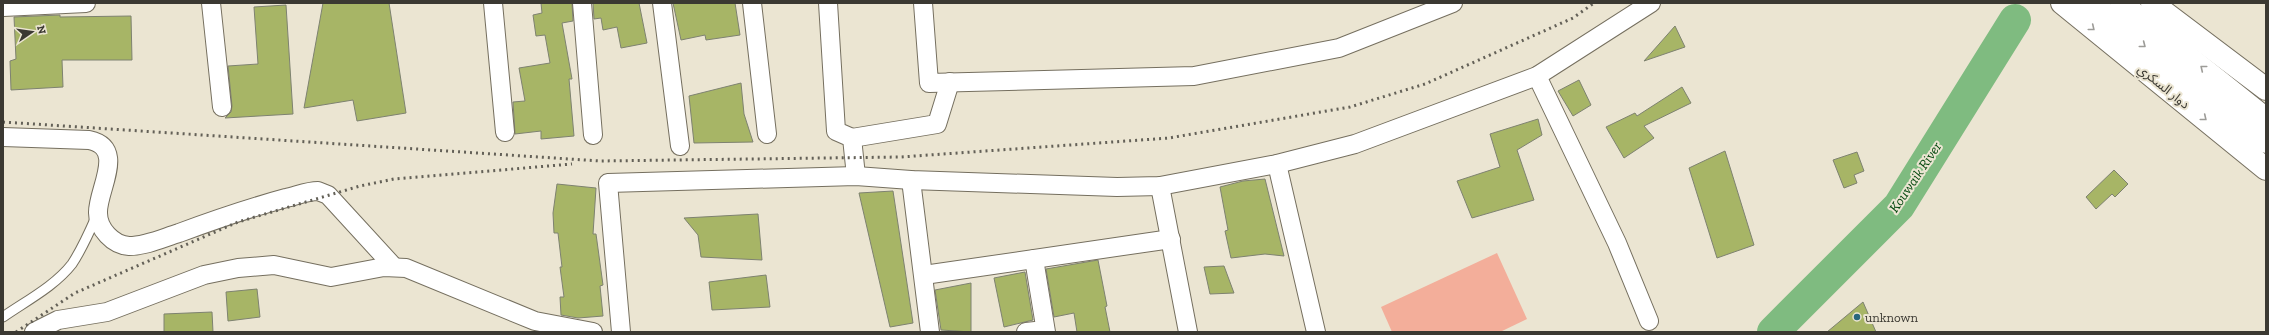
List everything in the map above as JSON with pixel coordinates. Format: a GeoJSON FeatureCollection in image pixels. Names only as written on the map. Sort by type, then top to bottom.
{"type":"FeatureCollection","features":[{"type":"Feature","properties":{"kind":"main road","name":"دوار السكري"},"geometry":{"type":"LineString","coordinates":[[2062,3],[2266,169]]}},
{"type":"Feature","properties":{"kind":"main road"},"geometry":{"type":"LineString","coordinates":[[2091,3],[2266,142]]}},
{"type":"Feature","properties":{"kind":"main road"},"geometry":{"type":"LineString","coordinates":[[2121,3],[2266,119]]}},
{"type":"Feature","properties":{"kind":"main road"},"geometry":{"type":"LineString","coordinates":[[2152,3],[2266,89]]}},
{"type":"Feature","properties":{"kind":"street"},"geometry":{"type":"LineString","coordinates":[[3,7],[86,3]]}},
{"type":"Feature","properties":{"kind":"street"},"geometry":{"type":"LineString","coordinates":[[211,3],[222,107]]}},
{"type":"Feature","properties":{"kind":"street"},"geometry":{"type":"LineString","coordinates":[[493,3],[505,132]]}},
{"type":"Feature","properties":{"kind":"street"},"geometry":{"type":"LineString","coordinates":[[582,3],[593,135]]}},
{"type":"Feature","properties":{"kind":"street"},"geometry":{"type":"LineString","coordinates":[[662,3],[680,146]]}},
{"type":"Feature","properties":{"kind":"street"},"geometry":{"type":"LineString","coordinates":[[752,3],[767,134]]}},
{"type":"Feature","properties":{"kind":"street"},"geometry":{"type":"LineString","coordinates":[[828,3],[836,131],[852,138],[937,124],[950,82]]}},
{"type":"Feature","properties":{"kind":"street"},"geometry":{"type":"LineString","coordinates":[[923,3],[929,83],[1194,76],[1339,48],[1453,3]]}},
{"type":"Feature","properties":{"kind":"street"},"geometry":{"type":"LineString","coordinates":[[621,332],[608,183],[856,176],[912,180],[1116,187],[1160,186],[1277,164],[1355,144],[1537,76],[1650,3]]}},
{"type":"Feature","properties":{"kind":"street"},"geometry":{"type":"LineString","coordinates":[[1537,76],[1616,243],[1649,321]]}},
{"type":"Feature","properties":{"kind":"street"},"geometry":{"type":"LineString","coordinates":[[3,137],[89,140],[100,144],[108,153],[109,164],[98,214],[101,225],[107,235],[116,242],[127,246],[139,245],[268,203],[318,191],[328,195],[394,267]]}},
{"type":"Feature","properties":{"kind":"street"},"geometry":{"type":"LineString","coordinates":[[852,138],[856,176]]}},
{"type":"Feature","properties":{"kind":"street"},"geometry":{"type":"LineString","coordinates":[[1277,164],[1316,332]]}},
{"type":"Feature","properties":{"kind":"street"},"geometry":{"type":"LineString","coordinates":[[912,180],[930,332]]}},
{"type":"Feature","properties":{"kind":"street"},"geometry":{"type":"LineString","coordinates":[[1160,186],[1188,332]]}},
{"type":"Feature","properties":{"kind":"street"},"geometry":{"type":"LineString","coordinates":[[924,275],[1170,239]]}},
{"type":"Feature","properties":{"kind":"street"},"geometry":{"type":"LineString","coordinates":[[1026,332],[1046,331],[1034,259]]}},
{"type":"Feature","properties":{"kind":"street"},"geometry":{"type":"LineString","coordinates":[[34,332],[58,320],[107,312],[204,275],[238,268],[274,265],[331,277],[394,267],[417,272],[535,321],[553,326],[593,332]]}},
{"type":"Feature","properties":{"kind":"lane"},"geometry":{"type":"LineString","coordinates":[[3,317],[56,280],[71,265],[82,249],[98,214]]}},
{"type":"Feature","properties":{"kind":"shaded area"},"geometry":{"type":"Polygon","coordinates":[[[1497,253],[1527,319],[1500,332],[1392,332],[1381,307],[1497,253]]]}},
{"type":"Feature","properties":{"kind":"building"},"geometry":{"type":"Polygon","coordinates":[[[323,3],[389,3],[406,113],[357,121],[353,100],[304,108],[323,3]]]}},
{"type":"Feature","properties":{"kind":"building"},"geometry":{"type":"Polygon","coordinates":[[[541,3],[572,3],[573,21],[562,23],[572,79],[569,79],[574,136],[541,139],[541,131],[515,134],[513,102],[525,101],[519,68],[550,63],[545,35],[536,36],[533,15],[542,13],[541,3]]]}},
{"type":"Feature","properties":{"kind":"building"},"geometry":{"type":"Polygon","coordinates":[[[593,3],[639,3],[647,43],[621,48],[617,27],[603,30],[601,18],[594,19],[593,3]]]}},
{"type":"Feature","properties":{"kind":"building"},"geometry":{"type":"Polygon","coordinates":[[[673,3],[735,3],[740,35],[706,40],[705,35],[681,40],[673,3]]]}},
{"type":"Feature","properties":{"kind":"building"},"geometry":{"type":"Polygon","coordinates":[[[286,5],[293,114],[225,118],[231,112],[232,106],[228,66],[258,64],[254,7],[286,5]]]}},
{"type":"Feature","properties":{"kind":"building"},"geometry":{"type":"Polygon","coordinates":[[[60,15],[60,17],[131,16],[132,60],[62,60],[63,87],[11,90],[10,61],[16,59],[14,17],[60,15]]]}},
{"type":"Feature","properties":{"kind":"building"},"geometry":{"type":"Polygon","coordinates":[[[1675,26],[1685,47],[1644,61],[1675,26]]]}},
{"type":"Feature","properties":{"kind":"building"},"geometry":{"type":"Polygon","coordinates":[[[1579,80],[1591,105],[1573,116],[1558,91],[1579,80]]]}},
{"type":"Feature","properties":{"kind":"building"},"geometry":{"type":"Polygon","coordinates":[[[741,83],[744,114],[753,142],[694,143],[689,96],[741,83]]]}},
{"type":"Feature","properties":{"kind":"building"},"geometry":{"type":"Polygon","coordinates":[[[1682,87],[1691,103],[1644,126],[1654,138],[1624,158],[1606,127],[1635,113],[1637,116],[1682,87]]]}},
{"type":"Feature","properties":{"kind":"building"},"geometry":{"type":"Polygon","coordinates":[[[1538,119],[1542,135],[1517,150],[1534,200],[1472,218],[1457,181],[1500,167],[1490,134],[1538,119]]]}},
{"type":"Feature","properties":{"kind":"building"},"geometry":{"type":"Polygon","coordinates":[[[1725,151],[1754,245],[1717,258],[1689,168],[1725,151]]]}},
{"type":"Feature","properties":{"kind":"building"},"geometry":{"type":"Polygon","coordinates":[[[1857,152],[1864,171],[1854,175],[1857,183],[1844,188],[1833,160],[1857,152]]]}},
{"type":"Feature","properties":{"kind":"building"},"geometry":{"type":"Polygon","coordinates":[[[2114,170],[2128,184],[2115,197],[2112,194],[2096,209],[2086,197],[2114,170]]]}},
{"type":"Feature","properties":{"kind":"building"},"geometry":{"type":"Polygon","coordinates":[[[1265,179],[1284,256],[1265,254],[1231,258],[1225,231],[1228,230],[1220,187],[1243,181],[1265,179]]]}},
{"type":"Feature","properties":{"kind":"building"},"geometry":{"type":"Polygon","coordinates":[[[557,184],[596,188],[593,234],[596,234],[603,285],[600,286],[603,316],[578,318],[561,315],[560,297],[564,297],[560,267],[562,267],[558,233],[554,233],[553,213],[557,184]]]}},
{"type":"Feature","properties":{"kind":"building"},"geometry":{"type":"Polygon","coordinates":[[[893,191],[913,323],[890,327],[859,193],[893,191]]]}},
{"type":"Feature","properties":{"kind":"building"},"geometry":{"type":"Polygon","coordinates":[[[758,214],[762,260],[701,257],[698,235],[684,218],[758,214]]]}},
{"type":"Feature","properties":{"kind":"building"},"geometry":{"type":"Polygon","coordinates":[[[1098,260],[1107,306],[1105,307],[1110,332],[1077,332],[1074,313],[1054,317],[1046,269],[1098,260]]]}},
{"type":"Feature","properties":{"kind":"building"},"geometry":{"type":"Polygon","coordinates":[[[1224,266],[1234,293],[1210,294],[1204,267],[1224,266]]]}},
{"type":"Feature","properties":{"kind":"building"},"geometry":{"type":"Polygon","coordinates":[[[1025,272],[1033,320],[1004,327],[994,278],[1025,272]]]}},
{"type":"Feature","properties":{"kind":"building"},"geometry":{"type":"Polygon","coordinates":[[[766,275],[770,307],[712,310],[709,282],[766,275]]]}},
{"type":"Feature","properties":{"kind":"building"},"geometry":{"type":"Polygon","coordinates":[[[971,283],[971,332],[941,330],[935,290],[971,283]]]}},
{"type":"Feature","properties":{"kind":"building"},"geometry":{"type":"Polygon","coordinates":[[[257,289],[260,317],[228,321],[226,292],[257,289]]]}},
{"type":"Feature","properties":{"kind":"building","name":"unknown"},"geometry":{"type":"Polygon","coordinates":[[[1863,302],[1876,332],[1827,332],[1863,302]]]}},
{"type":"Feature","properties":{"kind":"building"},"geometry":{"type":"Polygon","coordinates":[[[212,312],[213,332],[164,332],[164,314],[212,312]]]}},
{"type":"Feature","properties":{"kind":"waterway","name":"Kouwaik River"},"geometry":{"type":"LineString","coordinates":[[1773,332],[1899,206],[2015,20]]}},
{"type":"Feature","properties":{"kind":"railway"},"geometry":{"type":"LineString","coordinates":[[3,122],[600,161],[901,157],[1169,138],[1350,107],[1425,84],[1573,18],[1594,3]]}},
{"type":"Feature","properties":{"kind":"railway"},"geometry":{"type":"LineString","coordinates":[[16,332],[75,293],[238,222],[360,186],[394,179],[572,164]]}},
{"type":"Feature","properties":{"kind":"place","name":"unknown"},"geometry":{"type":"Point","coordinates":[1857,317]}}]}
